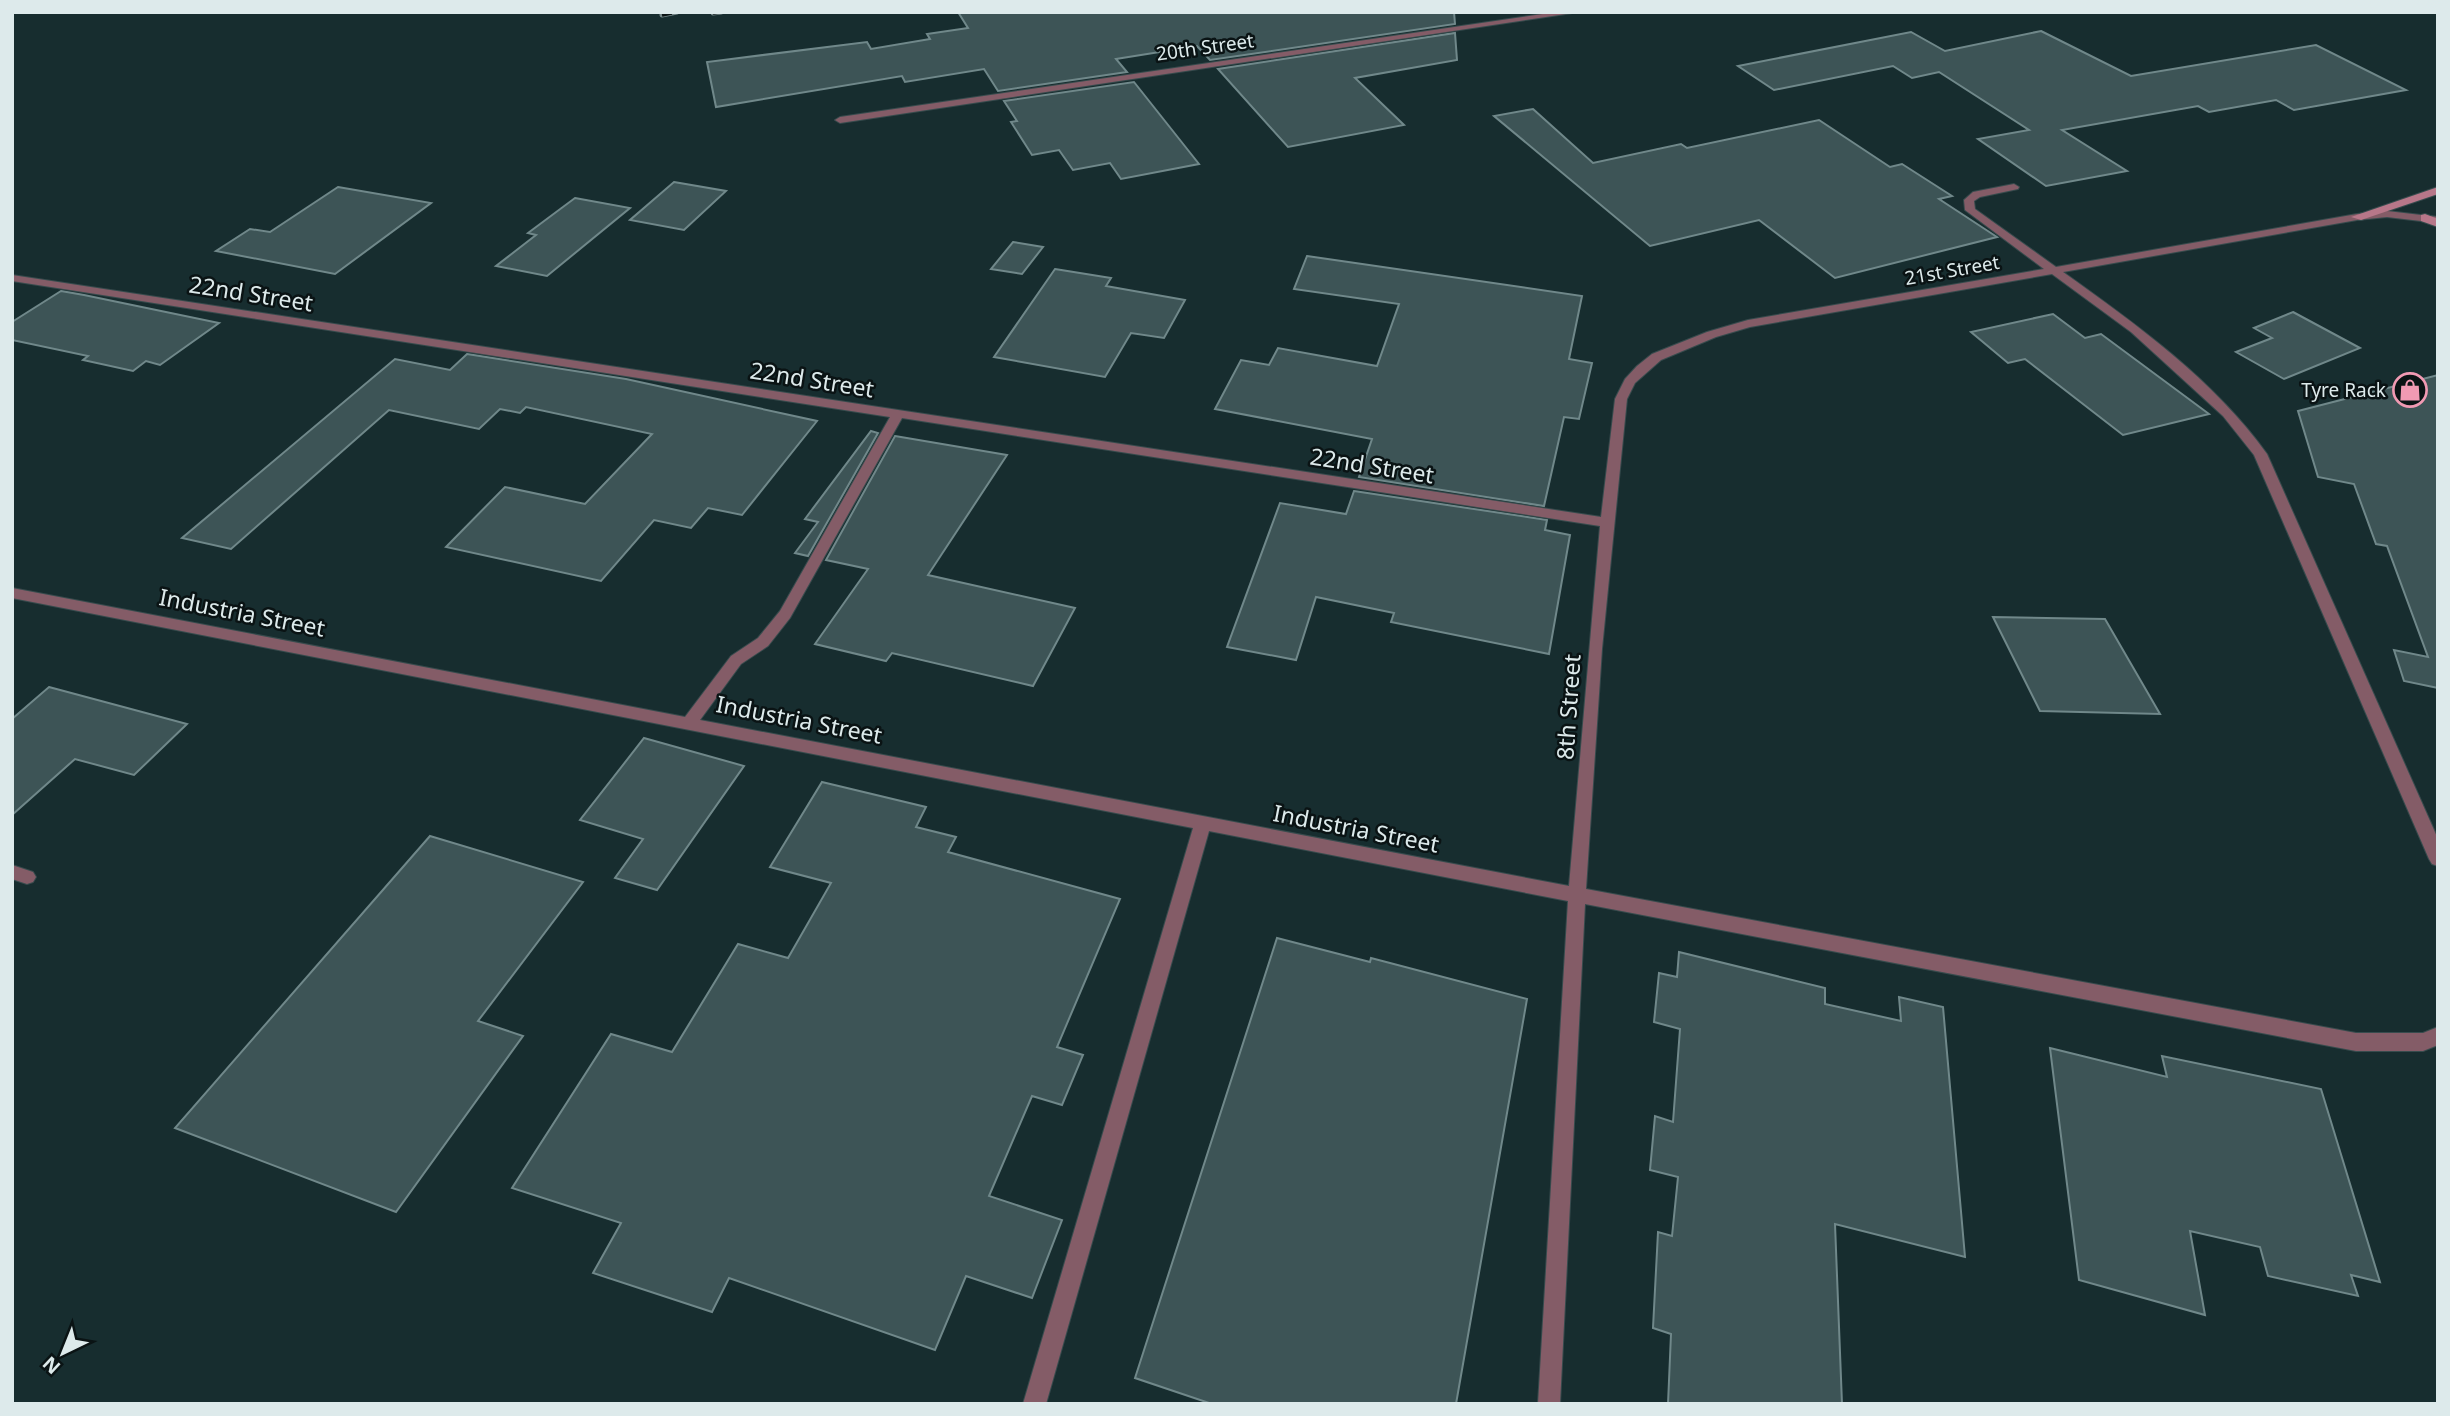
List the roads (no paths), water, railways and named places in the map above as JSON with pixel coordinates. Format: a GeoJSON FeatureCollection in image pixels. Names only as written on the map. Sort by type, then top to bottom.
{"type":"FeatureCollection","features":[{"type":"Feature","properties":{"kind":"main road"},"geometry":{"type":"LineString","coordinates":[[2357,217],[2438,190]]}},
{"type":"Feature","properties":{"kind":"lane","name":"20th Street"},"geometry":{"type":"LineString","coordinates":[[840,120],[1575,12]]}},
{"type":"Feature","properties":{"kind":"lane"},"geometry":{"type":"LineString","coordinates":[[2014,187],[1977,194],[1969,200],[1970,210],[2135,329],[2228,413],[2260,454],[2438,859]]}},
{"type":"Feature","properties":{"kind":"lane","name":"21st Street"},"geometry":{"type":"LineString","coordinates":[[1605,522],[1621,398],[1626,382],[1638,369],[1670,350],[1748,324],[2357,217],[2387,214],[2434,220]]}},
{"type":"Feature","properties":{"kind":"lane","name":"22nd Street"},"geometry":{"type":"LineString","coordinates":[[12,278],[1605,522]]}},
{"type":"Feature","properties":{"kind":"lane"},"geometry":{"type":"LineString","coordinates":[[690,722],[736,660],[763,642],[785,614],[898,414]]}},
{"type":"Feature","properties":{"kind":"lane","name":"8th Street"},"geometry":{"type":"LineString","coordinates":[[1549,1404],[1577,895],[1605,522]]}},
{"type":"Feature","properties":{"kind":"lane","name":"Industria Street"},"geometry":{"type":"LineString","coordinates":[[12,593],[1577,895],[2357,1042],[2423,1042],[2438,1036]]}},
{"type":"Feature","properties":{"kind":"lane"},"geometry":{"type":"LineString","coordinates":[[1034,1404],[1203,822]]}},
{"type":"Feature","properties":{"kind":"railway"},"geometry":{"type":"LineString","coordinates":[[662,15],[677,12]]}},
{"type":"Feature","properties":{"kind":"railway"},"geometry":{"type":"LineString","coordinates":[[713,13],[721,12]]}},
{"type":"Feature","properties":{"kind":"place","name":"Tyre Rack"},"geometry":{"type":"Point","coordinates":[2410,390]}}]}
